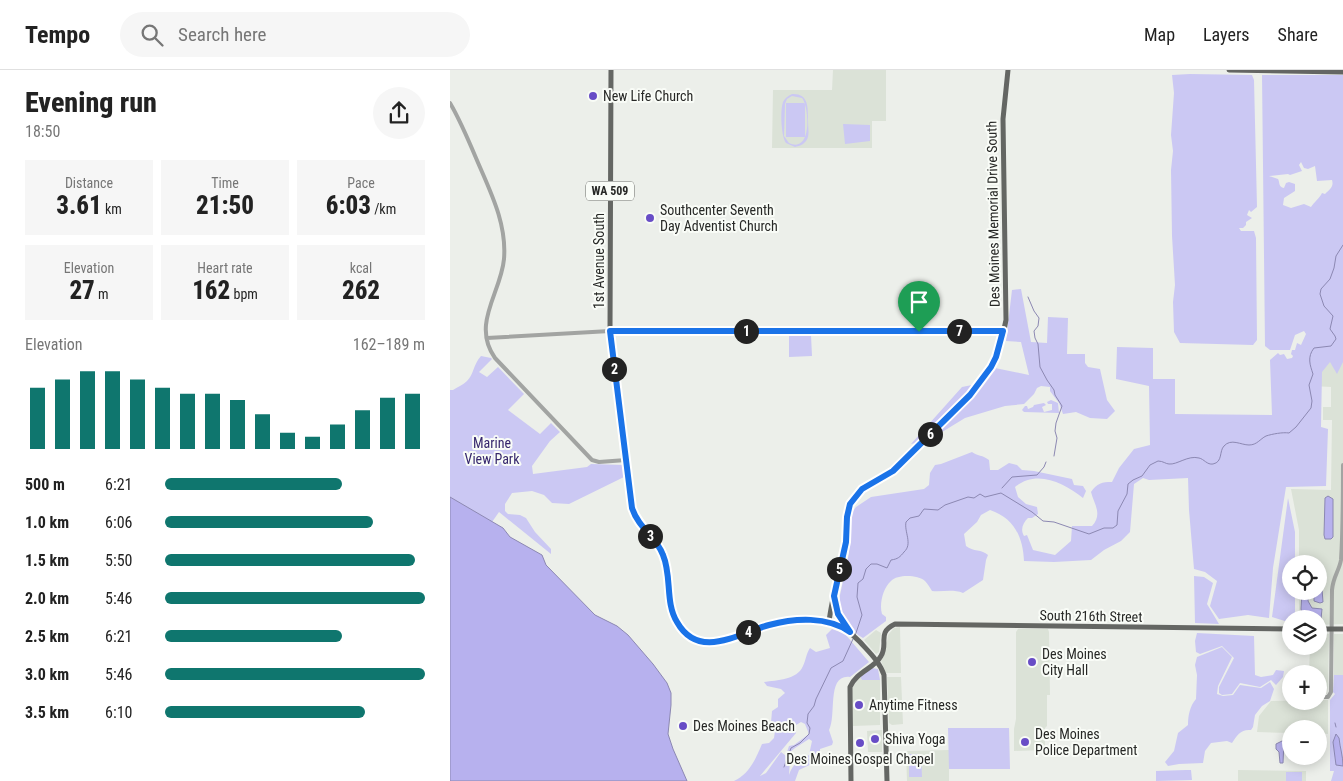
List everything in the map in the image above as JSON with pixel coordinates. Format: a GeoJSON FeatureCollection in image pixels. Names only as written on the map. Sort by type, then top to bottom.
{"type":"FeatureCollection","features":[{"type":"Feature","properties":{"kind":"main road","name":"1st Avenue South"},"geometry":{"type":"LineString","coordinates":[[611,70],[610,331],[632,508],[639,523],[654,540],[662,554],[666,566],[675,619],[683,631],[690,637],[701,642],[713,643],[725,641],[771,625],[815,620],[829,622]]}},
{"type":"Feature","properties":{"kind":"main road","name":"Des Moines Memorial Drive South"},"geometry":{"type":"LineString","coordinates":[[829,622],[834,589],[846,542],[847,512],[852,499],[867,486],[893,471],[970,395],[991,367],[996,357],[1006,310],[1003,112],[1008,70]]}},
{"type":"Feature","properties":{"kind":"main road"},"geometry":{"type":"LineString","coordinates":[[1229,70],[1343,72]]}},
{"type":"Feature","properties":{"kind":"main road"},"geometry":{"type":"LineString","coordinates":[[834,589],[836,607],[850,632]]}},
{"type":"Feature","properties":{"kind":"main road","name":"WA 509"},"geometry":{"type":"LineString","coordinates":[[829,622],[844,627],[850,632],[877,661],[883,671],[885,684],[887,781]]}},
{"type":"Feature","properties":{"kind":"main road","name":"South 216th Street"},"geometry":{"type":"LineString","coordinates":[[877,661],[883,653],[884,635],[890,627],[897,624],[1282,629]]}},
{"type":"Feature","properties":{"kind":"main road"},"geometry":{"type":"LineString","coordinates":[[1327,629],[1343,629]]}},
{"type":"Feature","properties":{"kind":"main road"},"geometry":{"type":"LineString","coordinates":[[851,781],[850,687],[854,680],[877,661]]}},
{"type":"Feature","properties":{"kind":"street"},"geometry":{"type":"LineString","coordinates":[[450,103],[487,184],[503,230],[504,261],[486,316],[487,338],[490,350],[495,358],[592,460],[599,462],[626,460]]}},
{"type":"Feature","properties":{"kind":"street"},"geometry":{"type":"LineString","coordinates":[[487,338],[610,331],[1003,331]]}},
{"type":"Feature","properties":{"kind":"street"},"geometry":{"type":"LineString","coordinates":[[1327,697],[1330,695],[1332,583],[1340,563],[1342,548],[1343,465]]}},
{"type":"Feature","properties":{"kind":"shaded area"},"geometry":{"type":"Polygon","coordinates":[[[833,70],[886,70],[886,121],[872,121],[872,148],[772,148],[773,90],[832,90],[833,70]]]}},
{"type":"Feature","properties":{"kind":"shaded area"},"geometry":{"type":"Polygon","coordinates":[[[1315,353],[1343,353],[1343,624],[1327,625],[1327,610],[1299,610],[1299,600],[1327,600],[1327,555],[1299,555],[1299,530],[1291,489],[1331,490],[1332,420],[1323,420],[1323,407],[1331,407],[1331,387],[1313,386],[1315,353]]]}},
{"type":"Feature","properties":{"kind":"shaded area"},"geometry":{"type":"Polygon","coordinates":[[[1328,496],[1333,499],[1333,537],[1325,539],[1325,498],[1328,496]]]}},
{"type":"Feature","properties":{"kind":"shaded area"},"geometry":{"type":"Polygon","coordinates":[[[450,497],[503,528],[510,537],[542,555],[546,565],[595,615],[617,626],[628,635],[653,664],[667,683],[671,693],[668,734],[687,781],[450,781],[450,497]]]}},
{"type":"Feature","properties":{"kind":"shaded area"},"geometry":{"type":"Polygon","coordinates":[[[1302,600],[1308,600],[1312,608],[1322,609],[1301,610],[1302,600]]]}},
{"type":"Feature","properties":{"kind":"shaded area"},"geometry":{"type":"Polygon","coordinates":[[[1323,600],[1323,602],[1320,603],[1314,601],[1323,600]]]}},
{"type":"Feature","properties":{"kind":"shaded area"},"geometry":{"type":"Polygon","coordinates":[[[900,627],[901,673],[886,673],[881,661],[885,653],[888,635],[894,628],[900,627]]]}},
{"type":"Feature","properties":{"kind":"shaded area"},"geometry":{"type":"Polygon","coordinates":[[[1018,629],[1048,629],[1049,632],[1050,695],[1047,695],[1045,750],[1014,751],[1016,632],[1018,629]]]}},
{"type":"Feature","properties":{"kind":"shaded area"},"geometry":{"type":"Polygon","coordinates":[[[876,630],[881,633],[879,652],[876,654],[864,640],[876,630]]]}},
{"type":"Feature","properties":{"kind":"shaded area"},"geometry":{"type":"Polygon","coordinates":[[[1327,634],[1329,634],[1327,693],[1327,665],[1309,665],[1310,655],[1327,655],[1327,634]]]}},
{"type":"Feature","properties":{"kind":"shaded area"},"geometry":{"type":"Polygon","coordinates":[[[1334,634],[1343,634],[1343,675],[1334,675],[1334,634]]]}},
{"type":"Feature","properties":{"kind":"shaded area"},"geometry":{"type":"Polygon","coordinates":[[[860,677],[862,680],[880,680],[880,725],[853,726],[852,688],[860,677]]]}},
{"type":"Feature","properties":{"kind":"shaded area"},"geometry":{"type":"Polygon","coordinates":[[[887,677],[901,677],[903,724],[892,725],[889,723],[887,677]]]}},
{"type":"Feature","properties":{"kind":"shaded area"},"geometry":{"type":"Polygon","coordinates":[[[1327,700],[1328,734],[1327,720],[1282,720],[1282,733],[1257,732],[1259,716],[1271,701],[1282,701],[1282,710],[1327,710],[1327,700]]]}},
{"type":"Feature","properties":{"kind":"shaded area"},"geometry":{"type":"Polygon","coordinates":[[[882,730],[882,752],[868,752],[867,731],[882,730]]]}},
{"type":"Feature","properties":{"kind":"shaded area"},"geometry":{"type":"Polygon","coordinates":[[[1336,734],[1339,738],[1343,766],[1336,765],[1333,742],[1336,734]]]}},
{"type":"Feature","properties":{"kind":"shaded area"},"geometry":{"type":"Polygon","coordinates":[[[1282,741],[1282,763],[1280,763],[1276,744],[1282,741]]]}},
{"type":"Feature","properties":{"kind":"shaded area"},"geometry":{"type":"Polygon","coordinates":[[[949,750],[949,781],[907,781],[906,751],[949,750]]]}},
{"type":"Feature","properties":{"kind":"shaded area"},"geometry":{"type":"Polygon","coordinates":[[[1238,770],[1306,771],[1306,781],[1238,781],[1238,770]]]}},
{"type":"Feature","properties":{"kind":"green space"},"geometry":{"type":"Polygon","coordinates":[[[1172,75],[1252,75],[1254,80],[1257,207],[1251,212],[1249,210],[1247,215],[1252,218],[1246,222],[1243,228],[1239,228],[1241,231],[1254,231],[1256,238],[1257,340],[1253,345],[1180,343],[1174,332],[1173,302],[1175,285],[1171,170],[1173,151],[1171,135],[1174,93],[1172,75]]]}},
{"type":"Feature","properties":{"kind":"green space"},"geometry":{"type":"Polygon","coordinates":[[[1262,75],[1343,75],[1343,362],[1337,374],[1330,362],[1322,372],[1321,427],[1328,429],[1326,486],[1286,487],[1273,568],[1269,618],[1248,615],[1219,619],[1210,606],[1217,581],[1205,572],[1194,569],[1188,478],[1149,480],[1143,478],[1134,484],[1130,532],[1121,541],[1091,560],[1024,561],[1022,544],[1016,530],[1005,518],[990,510],[981,515],[977,522],[964,534],[966,546],[988,555],[983,580],[963,593],[932,591],[925,581],[918,577],[898,577],[891,581],[886,588],[881,601],[882,614],[886,617],[886,621],[863,638],[858,635],[843,614],[840,605],[840,595],[849,553],[851,514],[856,507],[871,497],[924,489],[929,485],[930,473],[935,465],[972,452],[989,460],[990,470],[998,470],[1009,463],[1017,465],[1022,470],[1072,479],[1074,485],[1083,486],[1086,491],[1083,498],[1067,487],[1050,480],[1032,479],[1015,487],[1018,497],[1026,504],[1037,507],[1038,514],[1028,518],[1023,524],[1022,531],[1024,536],[1027,535],[1033,550],[1055,555],[1071,541],[1072,526],[1092,526],[1095,522],[1097,513],[1091,492],[1093,489],[1105,482],[1112,482],[1119,468],[1134,449],[1150,445],[1149,386],[1116,379],[1117,347],[1153,348],[1153,379],[1175,379],[1175,414],[1272,415],[1270,360],[1278,353],[1280,355],[1284,354],[1287,359],[1292,358],[1292,350],[1295,350],[1297,343],[1301,345],[1306,334],[1304,331],[1295,335],[1290,350],[1270,350],[1265,346],[1262,75]],[[1301,162],[1299,165],[1302,171],[1290,175],[1269,176],[1278,179],[1280,186],[1284,188],[1286,183],[1295,184],[1295,191],[1284,198],[1283,205],[1291,208],[1304,204],[1311,207],[1322,193],[1325,194],[1331,188],[1332,180],[1317,181],[1315,166],[1308,169],[1304,168],[1301,162]]]}},
{"type":"Feature","properties":{"kind":"green space"},"geometry":{"type":"Polygon","coordinates":[[[792,94],[798,94],[805,99],[808,111],[807,139],[795,147],[784,140],[782,123],[783,102],[792,94]],[[792,96],[787,99],[785,104],[784,136],[789,143],[797,145],[806,136],[807,128],[806,110],[802,98],[792,96]]]}},
{"type":"Feature","properties":{"kind":"green space"},"geometry":{"type":"Polygon","coordinates":[[[786,103],[805,103],[805,137],[786,137],[786,103]]]}},
{"type":"Feature","properties":{"kind":"green space"},"geometry":{"type":"Polygon","coordinates":[[[843,124],[870,125],[870,141],[845,144],[843,124]]]}},
{"type":"Feature","properties":{"kind":"green space"},"geometry":{"type":"Polygon","coordinates":[[[1021,289],[1031,342],[1047,343],[1048,317],[1068,318],[1067,354],[1085,354],[1085,363],[1088,367],[1100,369],[1107,400],[1115,411],[1107,419],[1090,418],[1076,412],[1063,414],[1059,403],[1050,391],[1050,387],[1041,386],[1037,388],[1024,404],[1005,406],[965,418],[929,440],[911,444],[962,387],[982,383],[995,368],[1029,375],[1021,342],[1006,341],[1012,290],[1021,289]]]}},
{"type":"Feature","properties":{"kind":"green space"},"geometry":{"type":"Polygon","coordinates":[[[789,335],[811,335],[812,356],[789,357],[789,335]]]}},
{"type":"Feature","properties":{"kind":"green space","name":"Marine View Park"},"geometry":{"type":"Polygon","coordinates":[[[481,356],[492,359],[479,372],[487,377],[498,367],[524,394],[508,410],[540,434],[551,423],[560,432],[550,441],[532,466],[533,474],[587,467],[591,464],[623,465],[624,477],[569,504],[552,503],[544,495],[532,491],[512,493],[505,504],[505,511],[508,514],[520,515],[526,518],[535,532],[551,549],[551,554],[499,512],[492,522],[450,497],[450,390],[467,381],[481,356]]]}},
{"type":"Feature","properties":{"kind":"green space"},"geometry":{"type":"Polygon","coordinates":[[[1051,400],[1058,403],[1059,413],[1024,412],[1022,410],[1025,406],[1028,409],[1034,405],[1044,403],[1046,405],[1042,407],[1044,412],[1052,410],[1052,404],[1047,402],[1051,400]]]}},
{"type":"Feature","properties":{"kind":"green space"},"geometry":{"type":"Polygon","coordinates":[[[1288,498],[1295,532],[1295,555],[1282,555],[1282,600],[1295,600],[1295,610],[1282,610],[1282,620],[1272,617],[1288,498]]]}},
{"type":"Feature","properties":{"kind":"green space"},"geometry":{"type":"Polygon","coordinates":[[[1194,576],[1204,577],[1213,583],[1207,604],[1219,624],[1195,623],[1194,576]]]}},
{"type":"Feature","properties":{"kind":"green space"},"geometry":{"type":"Polygon","coordinates":[[[832,629],[845,634],[869,662],[850,677],[843,678],[835,688],[829,730],[833,742],[832,745],[820,749],[820,760],[799,770],[795,781],[734,781],[748,770],[762,744],[769,743],[774,738],[775,731],[771,723],[772,711],[778,707],[778,699],[785,693],[781,689],[767,686],[764,682],[791,677],[800,671],[810,648],[816,652],[830,648],[826,635],[832,629]],[[801,722],[796,725],[796,733],[760,776],[766,773],[781,752],[790,759],[789,775],[794,765],[809,755],[812,741],[809,739],[789,753],[787,752],[789,746],[794,745],[809,734],[805,724],[801,722]]]}},
{"type":"Feature","properties":{"kind":"green space"},"geometry":{"type":"Polygon","coordinates":[[[1197,633],[1254,636],[1255,675],[1261,677],[1273,675],[1276,670],[1282,671],[1282,678],[1276,685],[1271,680],[1260,687],[1240,683],[1232,694],[1222,695],[1219,693],[1219,687],[1234,658],[1222,646],[1200,654],[1196,652],[1195,641],[1197,633]]]}},
{"type":"Feature","properties":{"kind":"green space"},"geometry":{"type":"Polygon","coordinates":[[[1222,647],[1232,657],[1218,686],[1217,694],[1223,696],[1233,695],[1240,685],[1261,688],[1270,682],[1274,689],[1270,701],[1262,706],[1255,715],[1251,730],[1245,730],[1240,733],[1232,743],[1227,741],[1211,743],[1205,751],[1203,763],[1168,766],[1165,762],[1174,751],[1178,733],[1188,725],[1190,711],[1196,699],[1197,675],[1195,665],[1197,657],[1222,647]]]}},
{"type":"Feature","properties":{"kind":"green space"},"geometry":{"type":"Polygon","coordinates":[[[872,668],[878,669],[880,680],[862,680],[860,677],[872,668]]]}},
{"type":"Feature","properties":{"kind":"green space"},"geometry":{"type":"Polygon","coordinates":[[[1334,675],[1343,675],[1343,781],[1331,781],[1334,771],[1330,771],[1330,700],[1335,694],[1333,692],[1334,675]]]}},
{"type":"Feature","properties":{"kind":"green space"},"geometry":{"type":"Polygon","coordinates":[[[948,728],[1009,728],[1010,769],[949,769],[948,728]]]}},
{"type":"Feature","properties":{"kind":"green space"},"geometry":{"type":"Polygon","coordinates":[[[909,754],[921,754],[922,777],[909,777],[909,754]]]}},
{"type":"Feature","properties":{"kind":"green space"},"geometry":{"type":"Polygon","coordinates":[[[1191,770],[1192,780],[1156,781],[1156,771],[1191,770]]]}},
{"type":"Feature","properties":{"kind":"green space"},"geometry":{"type":"Polygon","coordinates":[[[1286,772],[1302,772],[1302,781],[1286,781],[1286,772]]]}},
{"type":"Feature","properties":{"kind":"waterway"},"geometry":{"type":"LineString","coordinates":[[855,636],[862,615],[857,597],[858,583],[863,579],[866,569],[871,564],[887,568],[891,560],[897,558],[907,549],[906,522],[910,518],[919,516],[924,509],[938,510],[945,505],[968,497],[974,498],[980,494],[985,497],[1001,493],[1043,521],[1054,522],[1089,534],[1104,528],[1113,528],[1117,525],[1118,511],[1127,494],[1128,484],[1142,476],[1150,465],[1158,461],[1172,464],[1195,457],[1213,464],[1220,459],[1224,446],[1230,442],[1252,445],[1266,436],[1289,433],[1311,408],[1312,401],[1309,385],[1313,374],[1310,355],[1314,348],[1331,346],[1336,339],[1330,329],[1333,316],[1324,306],[1320,294],[1321,289],[1330,279],[1336,256],[1343,245]]}},
{"type":"Feature","properties":{"kind":"waterway"},"geometry":{"type":"LineString","coordinates":[[1028,297],[1039,318],[1038,326],[1034,331],[1038,344],[1040,367],[1062,406],[1056,423],[1055,431],[1057,438],[1054,456]]}},
{"type":"Feature","properties":{"kind":"waterway"},"geometry":{"type":"LineString","coordinates":[[1002,488],[1012,477],[1037,475],[1046,462]]}},
{"type":"Feature","properties":{"kind":"waterway"},"geometry":{"type":"LineString","coordinates":[[784,767],[791,748],[800,743],[809,734],[808,714],[814,706],[831,668],[843,661],[853,639]]}},
{"type":"Feature","properties":{"kind":"waterway"},"geometry":{"type":"LineString","coordinates":[[1335,723],[1336,727]]}},
{"type":"Feature","properties":{"kind":"place","name":"New Life Church"},"geometry":{"type":"Point","coordinates":[593,96]}},
{"type":"Feature","properties":{"kind":"place","name":"Southcenter Seventh Day Adventist Church"},"geometry":{"type":"Point","coordinates":[650,218]}},
{"type":"Feature","properties":{"kind":"place","name":"Des Moines City Hall"},"geometry":{"type":"Point","coordinates":[1032,662]}},
{"type":"Feature","properties":{"kind":"place","name":"Anytime Fitness"},"geometry":{"type":"Point","coordinates":[859,705]}},
{"type":"Feature","properties":{"kind":"place","name":"Des Moines Beach"},"geometry":{"type":"Point","coordinates":[683,726]}},
{"type":"Feature","properties":{"kind":"place","name":"Shiva Yoga"},"geometry":{"type":"Point","coordinates":[875,739]}},
{"type":"Feature","properties":{"kind":"place","name":"Des Moines Police Department"},"geometry":{"type":"Point","coordinates":[1025,742]}},
{"type":"Feature","properties":{"kind":"place","name":"Des Moines Gospel Chapel"},"geometry":{"type":"Point","coordinates":[860,743]}},
{"type":"Feature","properties":{"kind":"route"},"geometry":{"type":"LineString","coordinates":[[610,331],[919,332],[1003,331],[1001,343],[991,367],[970,395],[893,471],[862,489],[852,499],[848,508],[846,542],[834,589],[834,602],[838,614],[850,632],[844,627],[829,622],[806,620],[771,625],[725,641],[713,643],[701,642],[683,631],[673,614],[666,566],[662,554],[658,545],[639,523],[632,508],[610,331]]}}]}
